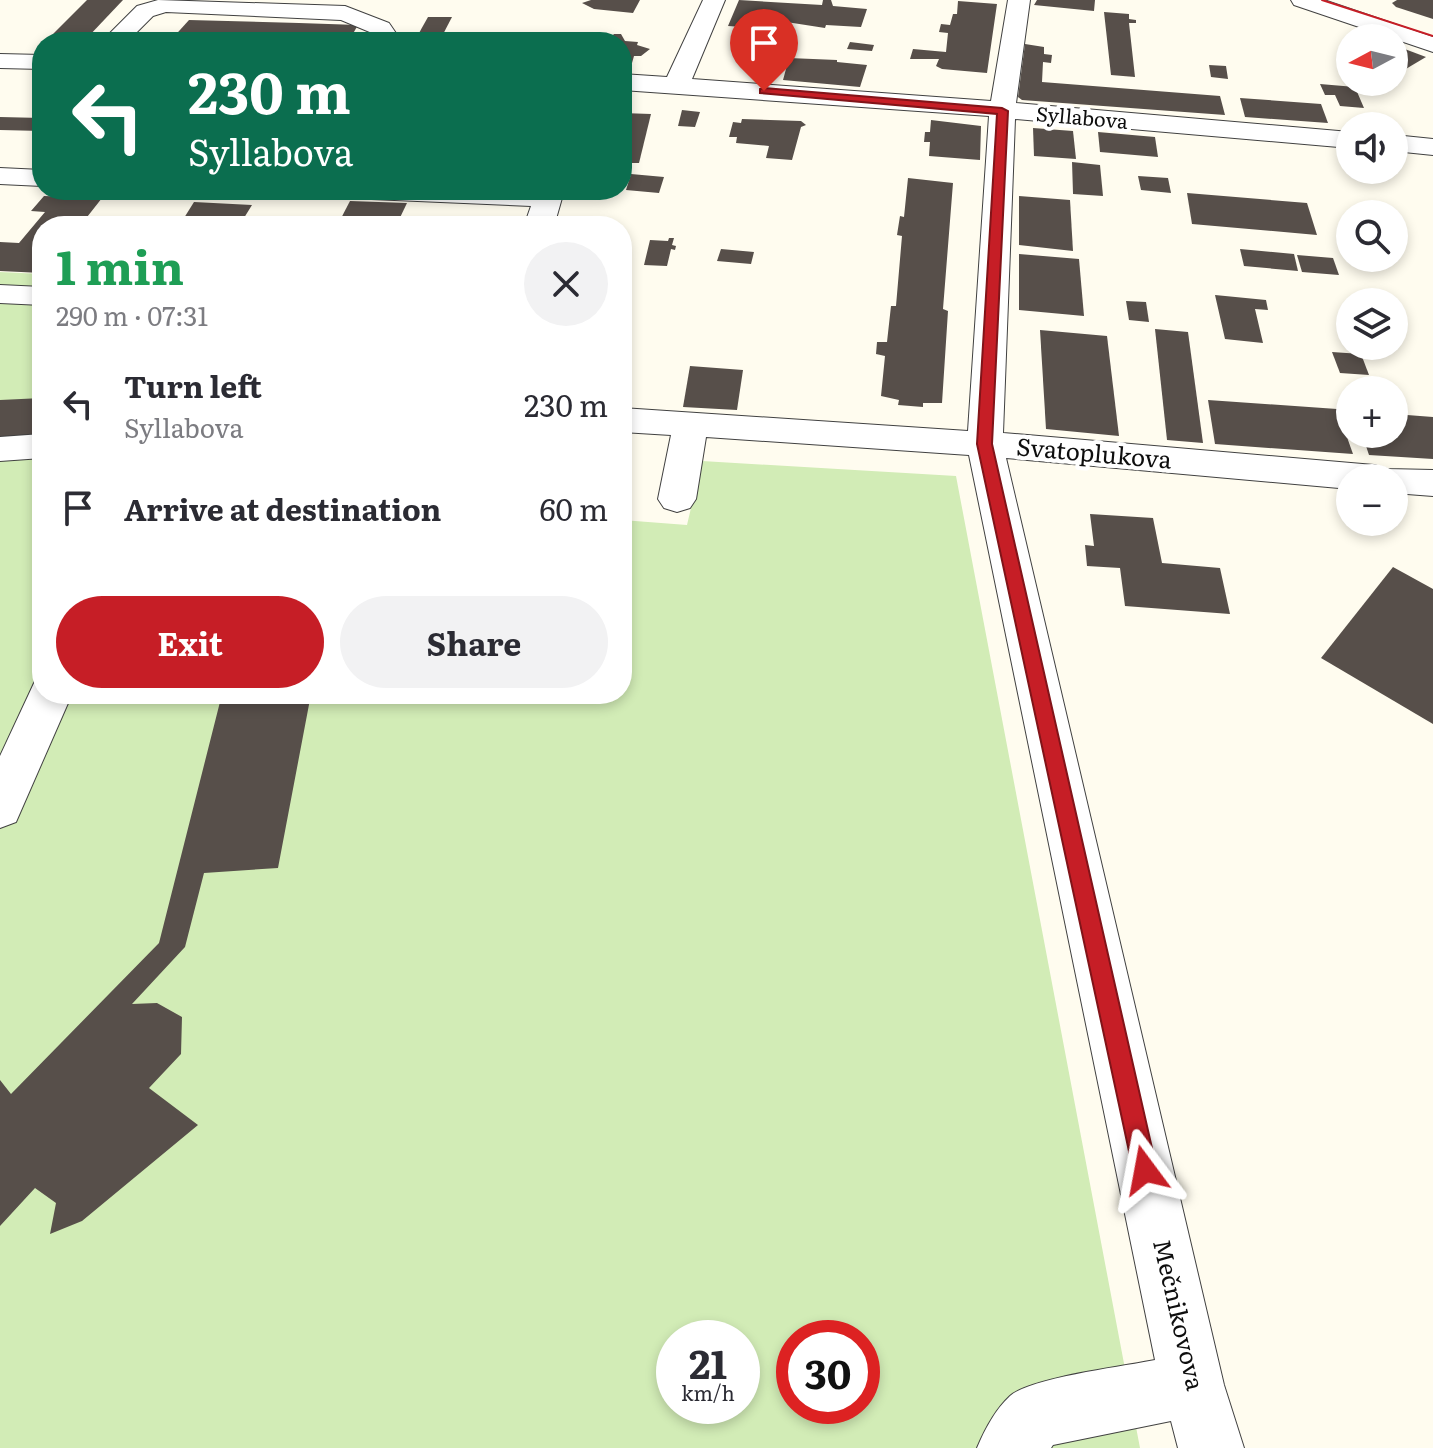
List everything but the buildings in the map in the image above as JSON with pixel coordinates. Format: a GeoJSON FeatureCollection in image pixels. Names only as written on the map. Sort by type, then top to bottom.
{"type":"FeatureCollection","features":[{"type":"Feature","properties":{"kind":"street"},"geometry":{"type":"LineString","coordinates":[[306,10],[329,0]]}},
{"type":"Feature","properties":{"kind":"street"},"geometry":{"type":"LineString","coordinates":[[677,84],[714,0]]}},
{"type":"Feature","properties":{"kind":"street","name":"Mečnikovova"},"geometry":{"type":"LineString","coordinates":[[1019,0],[1002,111],[985,444],[1192,1385],[1211,1448]]}},
{"type":"Feature","properties":{"kind":"street"},"geometry":{"type":"LineString","coordinates":[[1302,0],[1433,45]]}},
{"type":"Feature","properties":{"kind":"street"},"geometry":{"type":"LineString","coordinates":[[1359,0],[1433,24]]}},
{"type":"Feature","properties":{"kind":"street"},"geometry":{"type":"LineString","coordinates":[[123,32],[138,16],[157,6],[345,13],[381,28],[384,32]]}},
{"type":"Feature","properties":{"kind":"street"},"geometry":{"type":"LineString","coordinates":[[0,61],[32,62]]}},
{"type":"Feature","properties":{"kind":"street","name":"Syllabova"},"geometry":{"type":"LineString","coordinates":[[632,82],[1336,139]]}},
{"type":"Feature","properties":{"kind":"street"},"geometry":{"type":"LineString","coordinates":[[1408,144],[1433,147]]}},
{"type":"Feature","properties":{"kind":"street"},"geometry":{"type":"LineString","coordinates":[[0,176],[32,178]]}},
{"type":"Feature","properties":{"kind":"street"},"geometry":{"type":"LineString","coordinates":[[0,294],[32,296]]}},
{"type":"Feature","properties":{"kind":"street","name":"Svatoplukova"},"geometry":{"type":"LineString","coordinates":[[632,421],[985,444],[1336,475]]}},
{"type":"Feature","properties":{"kind":"street"},"geometry":{"type":"LineString","coordinates":[[677,499],[691,425]]}},
{"type":"Feature","properties":{"kind":"street"},"geometry":{"type":"LineString","coordinates":[[0,449],[32,447]]}},
{"type":"Feature","properties":{"kind":"street"},"geometry":{"type":"LineString","coordinates":[[1408,481],[1433,483]]}},
{"type":"Feature","properties":{"kind":"street"},"geometry":{"type":"LineString","coordinates":[[0,807],[46,704]]}},
{"type":"Feature","properties":{"kind":"street"},"geometry":{"type":"LineString","coordinates":[[1010,1448],[1035,1416],[1192,1385]]}},
{"type":"Feature","properties":{"kind":"green space"},"geometry":{"type":"Polygon","coordinates":[[[0,272],[32,274],[32,704],[632,704],[632,521],[687,525],[702,461],[956,476],[1140,1448],[0,1448],[0,272]]]}},
{"type":"Feature","properties":{"kind":"tram line"},"geometry":{"type":"LineString","coordinates":[[1322,0],[1433,36]]}},
{"type":"Feature","properties":{"kind":"route"},"geometry":{"type":"LineString","coordinates":[[764,91],[1002,111],[985,444],[1145,1170]]}}]}
